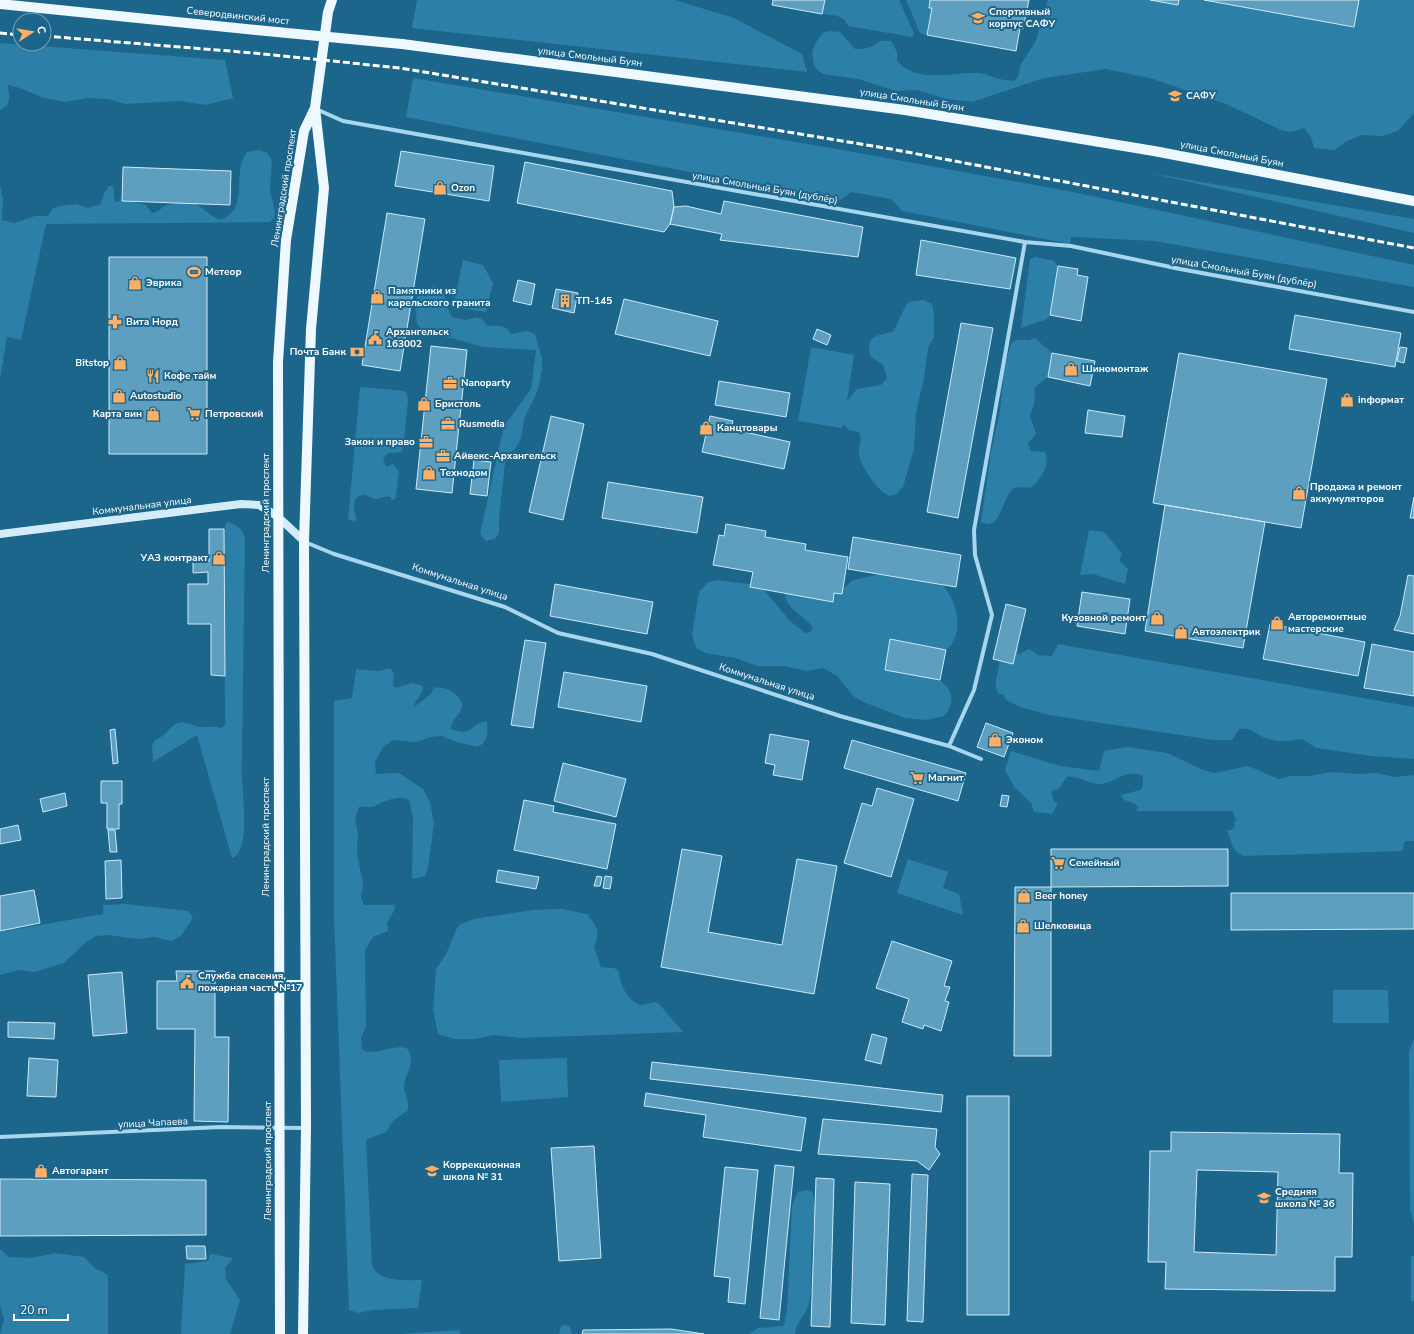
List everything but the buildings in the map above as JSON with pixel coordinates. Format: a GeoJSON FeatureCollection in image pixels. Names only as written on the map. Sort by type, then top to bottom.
{"type":"FeatureCollection","features":[{"type":"Feature","properties":{"kind":"main road"},"geometry":{"type":"LineString","coordinates":[[325,0],[328,12]]}},
{"type":"Feature","properties":{"kind":"main road"},"geometry":{"type":"LineString","coordinates":[[303,1334],[306,1128],[304,541],[311,329],[324,188],[314,108],[328,12],[332,0]]}},
{"type":"Feature","properties":{"kind":"main road","name":"Северодвинский мост"},"geometry":{"type":"LineString","coordinates":[[0,4],[402,44]]}},
{"type":"Feature","properties":{"kind":"main road","name":"улица Смольный Буян"},"geometry":{"type":"LineString","coordinates":[[402,44],[905,110],[1154,151],[1414,201]]}},
{"type":"Feature","properties":{"kind":"main road","name":"Ленинградский проспект"},"geometry":{"type":"LineString","coordinates":[[280,1334],[277,516],[278,362],[286,240],[304,131],[314,108]]}},
{"type":"Feature","properties":{"kind":"main road"},"geometry":{"type":"LineString","coordinates":[[1392,197],[1414,197]]}},
{"type":"Feature","properties":{"kind":"main road","name":"Коммунальная улица"},"geometry":{"type":"LineString","coordinates":[[0,534],[241,504],[259,505],[277,516],[304,541]]}},
{"type":"Feature","properties":{"kind":"main road"},"geometry":{"type":"LineString","coordinates":[[279,985],[305,985]]}},
{"type":"Feature","properties":{"kind":"street","name":"улица Смольный Буян (дублёр)"},"geometry":{"type":"LineString","coordinates":[[314,108],[343,121],[1025,242],[1071,246],[1180,269],[1414,312]]}},
{"type":"Feature","properties":{"kind":"street"},"geometry":{"type":"LineString","coordinates":[[949,746],[974,690],[992,615],[975,555],[974,530],[1025,242]]}},
{"type":"Feature","properties":{"kind":"street","name":"Коммунальная улица"},"geometry":{"type":"LineString","coordinates":[[304,541],[334,554],[505,607],[558,633],[652,654],[840,716],[949,746],[981,759]]}},
{"type":"Feature","properties":{"kind":"street","name":"улица Чапаева"},"geometry":{"type":"LineString","coordinates":[[0,1137],[221,1127],[306,1128]]}},
{"type":"Feature","properties":{"kind":"shaded area"},"geometry":{"type":"Polygon","coordinates":[[[417,0],[675,0],[734,18],[802,54],[807,72],[412,28],[417,0]]]}},
{"type":"Feature","properties":{"kind":"shaded area"},"geometry":{"type":"Polygon","coordinates":[[[825,0],[899,0],[914,33],[912,37],[848,26],[841,17],[822,14],[825,0]]]}},
{"type":"Feature","properties":{"kind":"shaded area"},"geometry":{"type":"Polygon","coordinates":[[[906,0],[930,0],[929,8],[932,8],[927,35],[920,33],[906,0]]]}},
{"type":"Feature","properties":{"kind":"shaded area"},"geometry":{"type":"Polygon","coordinates":[[[1048,0],[1414,0],[1414,113],[1398,131],[1383,136],[1361,135],[1345,142],[1335,150],[1314,148],[1311,137],[1304,128],[1291,132],[1281,130],[1226,104],[1153,79],[1106,69],[1044,78],[972,102],[946,99],[917,90],[896,91],[858,79],[823,74],[817,70],[814,65],[812,52],[816,42],[823,33],[828,31],[840,32],[855,49],[869,48],[880,41],[891,41],[897,52],[897,61],[905,68],[924,75],[980,73],[998,79],[1014,81],[1018,77],[1021,64],[1037,39],[1040,22],[1048,0]]]}},
{"type":"Feature","properties":{"kind":"shaded area"},"geometry":{"type":"Polygon","coordinates":[[[0,43],[12,44],[12,52],[52,52],[52,47],[225,60],[233,98],[206,105],[180,101],[125,104],[108,99],[88,98],[66,102],[44,98],[20,88],[8,85],[9,102],[0,110],[0,43]]]}},
{"type":"Feature","properties":{"kind":"shaded area"},"geometry":{"type":"Polygon","coordinates":[[[413,78],[826,147],[1073,192],[1414,265],[1414,287],[1155,241],[1071,237],[1070,244],[902,211],[891,199],[851,192],[839,201],[406,117],[413,78]]]}},
{"type":"Feature","properties":{"kind":"shaded area"},"geometry":{"type":"Polygon","coordinates":[[[259,150],[267,153],[272,160],[270,189],[275,213],[274,218],[270,222],[46,224],[21,340],[7,337],[0,379],[0,185],[3,200],[2,220],[14,223],[35,216],[48,216],[52,209],[59,206],[76,204],[88,208],[101,204],[104,193],[109,186],[113,186],[115,202],[123,200],[146,205],[152,213],[170,204],[187,202],[198,205],[215,217],[223,219],[231,213],[236,206],[242,160],[247,152],[259,150]]]}},
{"type":"Feature","properties":{"kind":"shaded area"},"geometry":{"type":"Polygon","coordinates":[[[1150,173],[1414,219],[1414,233],[1150,173]]]}},
{"type":"Feature","properties":{"kind":"shaded area"},"geometry":{"type":"Polygon","coordinates":[[[1036,257],[1054,261],[1058,266],[1050,315],[1047,319],[1021,328],[1030,259],[1036,257]]]}},
{"type":"Feature","properties":{"kind":"shaded area"},"geometry":{"type":"Polygon","coordinates":[[[463,260],[483,265],[493,283],[486,312],[453,307],[463,260]]]}},
{"type":"Feature","properties":{"kind":"shaded area"},"geometry":{"type":"Polygon","coordinates":[[[434,286],[439,287],[442,290],[452,317],[465,320],[477,317],[482,319],[488,326],[504,327],[511,334],[527,331],[535,334],[542,358],[542,369],[538,390],[524,419],[521,439],[515,449],[507,455],[499,517],[499,533],[496,538],[486,541],[480,534],[504,426],[531,389],[536,350],[483,347],[455,339],[426,334],[417,324],[415,306],[417,297],[426,289],[434,286]]]}},
{"type":"Feature","properties":{"kind":"shaded area"},"geometry":{"type":"Polygon","coordinates":[[[923,300],[932,304],[934,314],[934,337],[928,348],[924,378],[916,413],[914,449],[903,487],[895,495],[890,496],[885,494],[875,484],[866,472],[859,454],[861,438],[859,432],[849,430],[843,424],[842,428],[798,421],[811,347],[854,355],[847,401],[857,389],[881,385],[887,378],[883,365],[870,356],[869,349],[871,340],[874,337],[893,332],[906,305],[909,302],[923,300]]]}},
{"type":"Feature","properties":{"kind":"shaded area"},"geometry":{"type":"Polygon","coordinates":[[[1035,338],[1052,353],[1048,377],[1035,387],[1034,405],[1030,416],[1036,434],[1028,443],[1031,451],[1045,452],[1047,462],[1046,467],[1032,487],[1018,487],[1013,489],[1009,493],[997,519],[993,523],[988,524],[981,522],[991,451],[1000,411],[1004,369],[1011,344],[1016,340],[1028,340],[1026,341],[1035,338]]]}},
{"type":"Feature","properties":{"kind":"shaded area"},"geometry":{"type":"Polygon","coordinates":[[[360,387],[404,391],[407,394],[408,401],[403,448],[401,452],[389,453],[383,458],[386,467],[393,464],[399,471],[396,497],[394,500],[391,500],[391,497],[376,499],[366,495],[359,496],[354,502],[356,521],[348,520],[360,387]]]}},
{"type":"Feature","properties":{"kind":"shaded area"},"geometry":{"type":"Polygon","coordinates":[[[227,522],[238,527],[245,538],[242,770],[244,829],[239,852],[232,858],[197,735],[153,762],[152,745],[155,740],[161,737],[174,725],[181,722],[198,727],[222,728],[226,723],[224,529],[227,522]]]}},
{"type":"Feature","properties":{"kind":"shaded area"},"geometry":{"type":"Polygon","coordinates":[[[1089,530],[1104,532],[1122,554],[1119,560],[1128,569],[1125,584],[1093,574],[1080,575],[1089,530]]]}},
{"type":"Feature","properties":{"kind":"shaded area"},"geometry":{"type":"Polygon","coordinates":[[[885,573],[942,584],[952,599],[957,617],[956,635],[946,650],[890,639],[885,669],[940,680],[948,688],[951,697],[950,706],[944,716],[927,720],[905,718],[866,703],[853,696],[837,676],[823,668],[807,671],[784,666],[758,666],[735,658],[705,653],[696,648],[692,635],[699,592],[708,582],[717,580],[756,585],[765,591],[789,620],[805,633],[810,632],[813,628],[791,607],[786,598],[785,592],[789,591],[793,595],[798,593],[839,592],[853,580],[885,573]]]}},
{"type":"Feature","properties":{"kind":"shaded area"},"geometry":{"type":"Polygon","coordinates":[[[1058,644],[1414,707],[1414,759],[1372,756],[1316,748],[1302,739],[1277,741],[1264,738],[1247,729],[1239,729],[1232,740],[1213,740],[1049,715],[1020,707],[1006,700],[1003,694],[999,694],[996,681],[999,659],[1014,647],[1018,648],[1018,655],[1029,649],[1038,655],[1052,656],[1058,644]]]}},
{"type":"Feature","properties":{"kind":"shaded area"},"geometry":{"type":"Polygon","coordinates":[[[390,668],[394,673],[393,685],[395,688],[413,683],[423,686],[422,692],[414,707],[430,695],[434,688],[443,688],[457,695],[462,703],[461,710],[453,722],[451,729],[463,732],[470,730],[479,723],[487,722],[487,736],[484,742],[478,747],[456,742],[442,736],[431,737],[416,742],[393,740],[383,747],[375,762],[376,774],[399,773],[423,789],[430,802],[434,823],[428,868],[425,876],[413,879],[412,876],[413,818],[409,800],[396,798],[373,807],[359,807],[355,819],[358,834],[357,853],[363,884],[361,897],[364,905],[395,905],[395,909],[387,923],[388,931],[373,937],[365,950],[366,1027],[361,1037],[362,1049],[372,1052],[402,1047],[408,1049],[411,1061],[404,1086],[408,1102],[407,1111],[393,1121],[386,1132],[366,1140],[372,1264],[379,1275],[401,1280],[422,1280],[418,1308],[373,1310],[359,1313],[349,1310],[334,918],[334,701],[352,698],[356,669],[379,671],[390,668]]]}},
{"type":"Feature","properties":{"kind":"shaded area"},"geometry":{"type":"Polygon","coordinates":[[[1128,747],[1167,753],[1201,769],[1214,773],[1248,766],[1279,779],[1290,776],[1309,776],[1332,772],[1357,774],[1376,773],[1395,777],[1414,775],[1414,841],[1405,841],[1402,851],[1243,856],[1234,850],[1227,830],[1232,830],[1235,826],[1234,823],[1236,819],[1232,811],[1136,811],[1138,807],[1135,804],[1125,800],[1121,795],[1140,790],[1143,786],[1143,776],[1137,774],[1126,774],[1107,783],[1101,784],[1076,777],[1067,777],[1059,788],[1051,792],[1054,801],[1058,804],[1052,814],[1034,812],[1031,803],[1014,787],[1005,770],[1011,751],[1060,766],[1099,771],[1104,751],[1128,747]]]}},
{"type":"Feature","properties":{"kind":"shaded area"},"geometry":{"type":"Polygon","coordinates":[[[908,859],[948,872],[943,888],[959,894],[963,915],[897,893],[908,859]]]}},
{"type":"Feature","properties":{"kind":"shaded area"},"geometry":{"type":"Polygon","coordinates":[[[126,904],[189,911],[193,918],[181,936],[171,941],[154,937],[137,939],[108,935],[96,936],[85,943],[64,963],[34,972],[19,970],[0,975],[0,932],[103,914],[103,905],[126,904]]]}},
{"type":"Feature","properties":{"kind":"shaded area"},"geometry":{"type":"Polygon","coordinates":[[[562,909],[587,914],[597,929],[597,937],[594,947],[601,967],[614,968],[619,971],[619,976],[625,991],[632,1000],[641,1005],[655,1002],[660,1005],[683,1032],[520,1038],[494,1035],[476,1039],[454,1039],[438,1034],[433,1010],[436,969],[446,954],[460,924],[474,919],[533,910],[562,909]]]}},
{"type":"Feature","properties":{"kind":"shaded area"},"geometry":{"type":"Polygon","coordinates":[[[1333,990],[1388,990],[1389,1023],[1333,1023],[1333,990]]]}},
{"type":"Feature","properties":{"kind":"shaded area"},"geometry":{"type":"Polygon","coordinates":[[[1414,1039],[1414,1223],[1410,1209],[1409,1051],[1414,1039]]]}},
{"type":"Feature","properties":{"kind":"shaded area"},"geometry":{"type":"Polygon","coordinates":[[[567,1058],[568,1097],[501,1102],[499,1060],[567,1058]]]}},
{"type":"Feature","properties":{"kind":"shaded area"},"geometry":{"type":"Polygon","coordinates":[[[807,1190],[812,1192],[815,1204],[811,1251],[811,1288],[808,1308],[797,1326],[795,1334],[749,1334],[758,1328],[784,1326],[787,1309],[792,1205],[798,1192],[807,1190]]]}},
{"type":"Feature","properties":{"kind":"shaded area"},"geometry":{"type":"Polygon","coordinates":[[[0,1249],[9,1257],[31,1258],[55,1253],[84,1257],[95,1268],[108,1275],[108,1334],[0,1334],[4,1319],[0,1305],[0,1249]]]}},
{"type":"Feature","properties":{"kind":"shaded area"},"geometry":{"type":"Polygon","coordinates":[[[210,1254],[233,1258],[225,1268],[226,1279],[240,1300],[230,1334],[181,1334],[185,1264],[208,1261],[210,1254]]]}},
{"type":"Feature","properties":{"kind":"shaded area"},"geometry":{"type":"Polygon","coordinates":[[[1411,1256],[1414,1256],[1414,1301],[1411,1301],[1411,1256]]]}},
{"type":"Feature","properties":{"kind":"shaded area"},"geometry":{"type":"Polygon","coordinates":[[[567,1325],[570,1327],[572,1334],[559,1334],[561,1326],[567,1325]]]}},
{"type":"Feature","properties":{"kind":"shaded area"},"geometry":{"type":"Polygon","coordinates":[[[460,1330],[460,1334],[400,1334],[460,1330]]]}},
{"type":"Feature","properties":{"kind":"railway"},"geometry":{"type":"LineString","coordinates":[[0,33],[12,34]]}},
{"type":"Feature","properties":{"kind":"railway"},"geometry":{"type":"LineString","coordinates":[[52,37],[254,53],[400,68],[891,149],[1414,248]]}},
{"type":"Feature","properties":{"kind":"place","name":"Спортивный корпус САФУ"},"geometry":{"type":"Point","coordinates":[978,18]}},
{"type":"Feature","properties":{"kind":"place","name":"САФУ"},"geometry":{"type":"Point","coordinates":[1175,96]}},
{"type":"Feature","properties":{"kind":"place","name":"Ozon"},"geometry":{"type":"Point","coordinates":[440,188]}},
{"type":"Feature","properties":{"kind":"place","name":"Метеор"},"geometry":{"type":"Point","coordinates":[194,272]}},
{"type":"Feature","properties":{"kind":"place","name":"Эврика"},"geometry":{"type":"Point","coordinates":[135,283]}},
{"type":"Feature","properties":{"kind":"place","name":"Памятники из карельского гранита"},"geometry":{"type":"Point","coordinates":[377,297]}},
{"type":"Feature","properties":{"kind":"place","name":"ТП-145"},"geometry":{"type":"Point","coordinates":[565,301]}},
{"type":"Feature","properties":{"kind":"place","name":"Вита Норд"},"geometry":{"type":"Point","coordinates":[115,322]}},
{"type":"Feature","properties":{"kind":"place","name":"Архангельск 163002"},"geometry":{"type":"Point","coordinates":[375,338]}},
{"type":"Feature","properties":{"kind":"place","name":"Почта Банк"},"geometry":{"type":"Point","coordinates":[357,352]}},
{"type":"Feature","properties":{"kind":"place","name":"Bitstop"},"geometry":{"type":"Point","coordinates":[120,363]}},
{"type":"Feature","properties":{"kind":"place","name":"Шиномонтаж"},"geometry":{"type":"Point","coordinates":[1071,369]}},
{"type":"Feature","properties":{"kind":"place","name":"Кофе тайм"},"geometry":{"type":"Point","coordinates":[153,376]}},
{"type":"Feature","properties":{"kind":"place","name":"Nanoparty"},"geometry":{"type":"Point","coordinates":[450,383]}},
{"type":"Feature","properties":{"kind":"place","name":"Autostudio"},"geometry":{"type":"Point","coordinates":[119,396]}},
{"type":"Feature","properties":{"kind":"place","name":"inформат"},"geometry":{"type":"Point","coordinates":[1347,400]}},
{"type":"Feature","properties":{"kind":"place","name":"Бристоль"},"geometry":{"type":"Point","coordinates":[424,404]}},
{"type":"Feature","properties":{"kind":"place","name":"Карта вин"},"geometry":{"type":"Point","coordinates":[153,414]}},
{"type":"Feature","properties":{"kind":"place","name":"Петровский"},"geometry":{"type":"Point","coordinates":[194,414]}},
{"type":"Feature","properties":{"kind":"place","name":"Rusmedia"},"geometry":{"type":"Point","coordinates":[448,424]}},
{"type":"Feature","properties":{"kind":"place","name":"Канцтовары"},"geometry":{"type":"Point","coordinates":[706,428]}},
{"type":"Feature","properties":{"kind":"place","name":"Закон и право"},"geometry":{"type":"Point","coordinates":[426,442]}},
{"type":"Feature","properties":{"kind":"place","name":"Айвекс-Архангельск"},"geometry":{"type":"Point","coordinates":[443,456]}},
{"type":"Feature","properties":{"kind":"place","name":"Технодом"},"geometry":{"type":"Point","coordinates":[429,473]}},
{"type":"Feature","properties":{"kind":"place","name":"Продажа и ремонт аккумуляторов"},"geometry":{"type":"Point","coordinates":[1299,493]}},
{"type":"Feature","properties":{"kind":"place","name":"УАЗ контракт"},"geometry":{"type":"Point","coordinates":[219,558]}},
{"type":"Feature","properties":{"kind":"place","name":"Кузовной ремонт"},"geometry":{"type":"Point","coordinates":[1157,618]}},
{"type":"Feature","properties":{"kind":"place","name":"Авторемонтные мастерские"},"geometry":{"type":"Point","coordinates":[1277,623]}},
{"type":"Feature","properties":{"kind":"place","name":"Автоэлектрик"},"geometry":{"type":"Point","coordinates":[1181,632]}},
{"type":"Feature","properties":{"kind":"place","name":"Эконом"},"geometry":{"type":"Point","coordinates":[995,740]}},
{"type":"Feature","properties":{"kind":"place","name":"Магнит"},"geometry":{"type":"Point","coordinates":[917,778]}},
{"type":"Feature","properties":{"kind":"place","name":"Семейный"},"geometry":{"type":"Point","coordinates":[1058,863]}},
{"type":"Feature","properties":{"kind":"place","name":"Beer honey"},"geometry":{"type":"Point","coordinates":[1024,896]}},
{"type":"Feature","properties":{"kind":"place","name":"Шелковица"},"geometry":{"type":"Point","coordinates":[1023,926]}},
{"type":"Feature","properties":{"kind":"place","name":"Служба спасения, пожарная часть №17"},"geometry":{"type":"Point","coordinates":[187,982]}},
{"type":"Feature","properties":{"kind":"place","name":"Автогарант"},"geometry":{"type":"Point","coordinates":[41,1171]}},
{"type":"Feature","properties":{"kind":"place","name":"Коррекционная школа № 31"},"geometry":{"type":"Point","coordinates":[432,1171]}},
{"type":"Feature","properties":{"kind":"place","name":"Средняя школа № 36"},"geometry":{"type":"Point","coordinates":[1264,1198]}}]}
